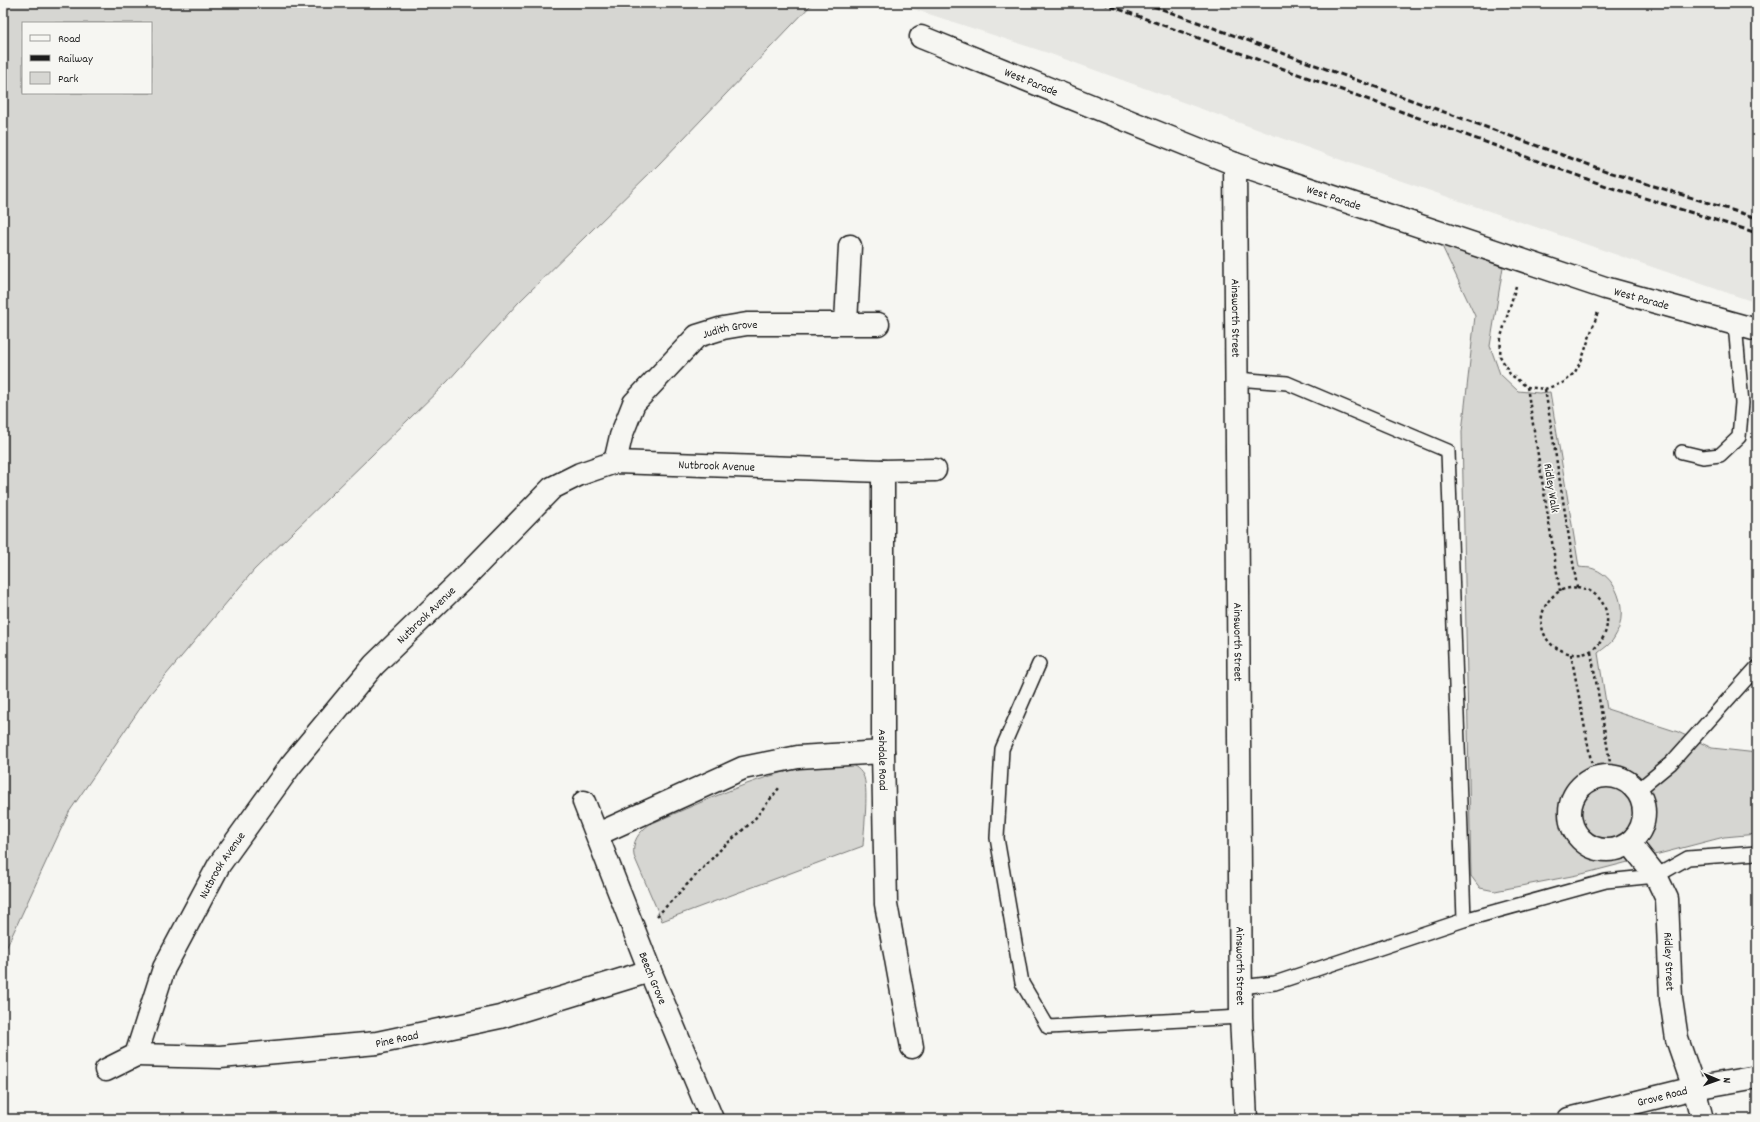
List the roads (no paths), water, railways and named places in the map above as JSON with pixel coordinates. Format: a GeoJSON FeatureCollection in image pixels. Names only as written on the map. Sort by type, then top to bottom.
{"type":"FeatureCollection","features":[{"type":"Feature","properties":{"kind":"street","name":"West Parade"},"geometry":{"type":"LineString","coordinates":[[921,36],[1235,164],[1605,288],[1757,330]]}},
{"type":"Feature","properties":{"kind":"street","name":"Ainsworth Street"},"geometry":{"type":"LineString","coordinates":[[1235,164],[1241,1017],[1246,1119]]}},
{"type":"Feature","properties":{"kind":"street"},"geometry":{"type":"LineString","coordinates":[[846,323],[850,246]]}},
{"type":"Feature","properties":{"kind":"street","name":"Judith Grove"},"geometry":{"type":"LineString","coordinates":[[615,462],[621,436],[634,403],[697,336],[723,328],[747,324],[878,324]]}},
{"type":"Feature","properties":{"kind":"street","name":"Nutbrook Avenue"},"geometry":{"type":"LineString","coordinates":[[136,1055],[164,968],[215,872],[291,765],[374,665],[470,572],[552,488],[580,474],[615,462],[883,471],[935,470]]}},
{"type":"Feature","properties":{"kind":"street","name":"Ashdale Road"},"geometry":{"type":"LineString","coordinates":[[883,471],[883,752],[886,904],[912,1047]]}},
{"type":"Feature","properties":{"kind":"street"},"geometry":{"type":"LineString","coordinates":[[598,834],[743,768],[798,757],[883,752]]}},
{"type":"Feature","properties":{"kind":"street"},"geometry":{"type":"LineString","coordinates":[[1603,776],[1634,786],[1637,791],[1642,797],[1645,810],[1644,823],[1639,834],[1630,843],[1618,849],[1605,851],[1593,848],[1579,837],[1572,827],[1570,814],[1574,795],[1583,784],[1603,776]]}},
{"type":"Feature","properties":{"kind":"street","name":"Beech Grove"},"geometry":{"type":"LineString","coordinates":[[584,802],[598,834],[650,971],[712,1119]]}},
{"type":"Feature","properties":{"kind":"street","name":"Ridley Street"},"geometry":{"type":"LineString","coordinates":[[1630,843],[1656,876],[1667,899],[1671,1000],[1677,1040],[1694,1088],[1702,1119]]}},
{"type":"Feature","properties":{"kind":"street","name":"Pine Road"},"geometry":{"type":"LineString","coordinates":[[136,1055],[220,1057],[376,1043],[500,1017],[650,971]]}},
{"type":"Feature","properties":{"kind":"street"},"geometry":{"type":"LineString","coordinates":[[106,1070],[136,1055]]}},
{"type":"Feature","properties":{"kind":"street","name":"Grove Road"},"geometry":{"type":"LineString","coordinates":[[1569,1119],[1694,1088],[1757,1078]]}},
{"type":"Feature","properties":{"kind":"lane"},"geometry":{"type":"LineString","coordinates":[[1682,452],[1703,457],[1720,455],[1739,438],[1742,403],[1735,324]]}},
{"type":"Feature","properties":{"kind":"lane"},"geometry":{"type":"LineString","coordinates":[[1237,379],[1287,383],[1448,451],[1464,920]]}},
{"type":"Feature","properties":{"kind":"lane"},"geometry":{"type":"LineString","coordinates":[[1039,664],[1002,749],[996,838],[1022,983],[1048,1027],[1241,1017]]}},
{"type":"Feature","properties":{"kind":"lane"},"geometry":{"type":"LineString","coordinates":[[1637,791],[1671,763],[1757,667]]}},
{"type":"Feature","properties":{"kind":"lane"},"geometry":{"type":"LineString","coordinates":[[1241,987],[1275,983],[1464,920],[1606,881],[1656,876],[1688,858],[1757,853]]}},
{"type":"Feature","properties":{"kind":"railway"},"geometry":{"type":"LineString","coordinates":[[1102,3],[1609,187],[1757,233]]}},
{"type":"Feature","properties":{"kind":"railway"},"geometry":{"type":"LineString","coordinates":[[1145,3],[1609,172],[1757,218]]}}]}
